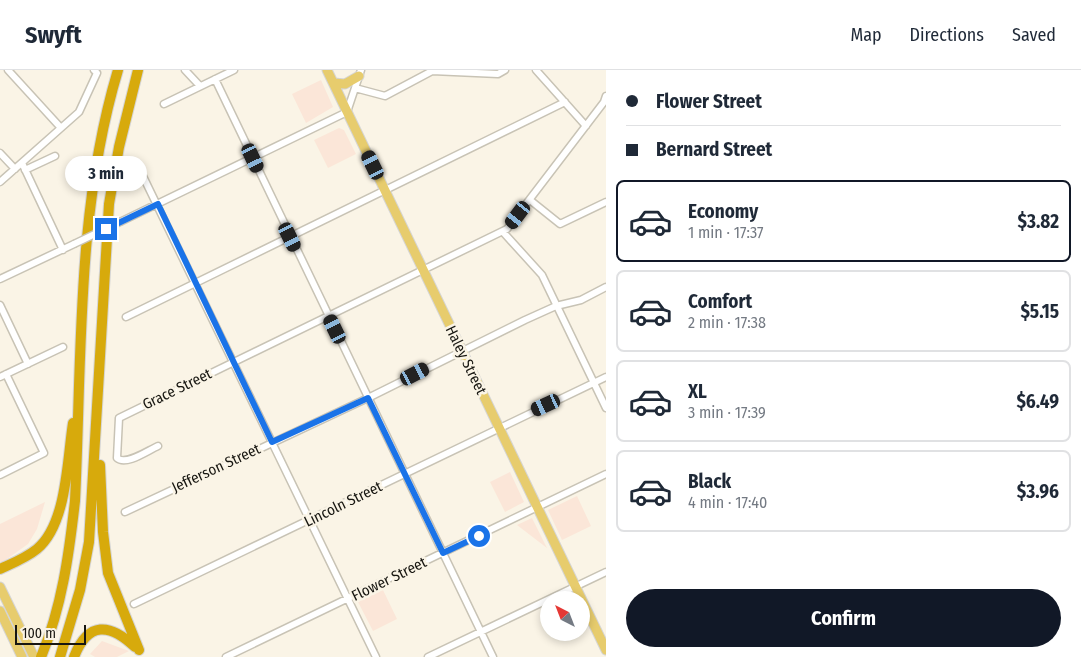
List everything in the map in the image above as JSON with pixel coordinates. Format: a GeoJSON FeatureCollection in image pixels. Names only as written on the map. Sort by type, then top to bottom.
{"type":"FeatureCollection","features":[{"type":"Feature","properties":{"kind":"highway"},"geometry":{"type":"LineString","coordinates":[[41,657],[63,584],[70,545],[75,501],[84,261],[89,210],[100,144],[118,70]]}},
{"type":"Feature","properties":{"kind":"highway"},"geometry":{"type":"LineString","coordinates":[[60,657],[80,590],[89,542],[109,204],[119,147],[138,70]]}},
{"type":"Feature","properties":{"kind":"highway"},"geometry":{"type":"LineString","coordinates":[[0,569],[31,554],[45,542],[54,528],[60,510],[79,380]]}},
{"type":"Feature","properties":{"kind":"highway"},"geometry":{"type":"LineString","coordinates":[[97,407],[102,523],[106,563],[117,598],[141,654]]}},
{"type":"Feature","properties":{"kind":"highway"},"geometry":{"type":"LineString","coordinates":[[74,657],[83,639],[101,629],[117,632],[141,654]]}},
{"type":"Feature","properties":{"kind":"main road","name":"Haley Street"},"geometry":{"type":"LineString","coordinates":[[327,70],[606,650]]}},
{"type":"Feature","properties":{"kind":"main road"},"geometry":{"type":"LineString","coordinates":[[334,83],[345,84],[360,73]]}},
{"type":"Feature","properties":{"kind":"main road"},"geometry":{"type":"LineString","coordinates":[[0,586],[33,654],[21,657],[0,611]]}},
{"type":"Feature","properties":{"kind":"street"},"geometry":{"type":"LineString","coordinates":[[8,70],[61,128]]}},
{"type":"Feature","properties":{"kind":"street"},"geometry":{"type":"LineString","coordinates":[[185,70],[200,86]]}},
{"type":"Feature","properties":{"kind":"street"},"geometry":{"type":"LineString","coordinates":[[164,104],[234,70]]}},
{"type":"Feature","properties":{"kind":"street"},"geometry":{"type":"LineString","coordinates":[[355,88],[385,96],[432,71],[498,74],[505,70]]}},
{"type":"Feature","properties":{"kind":"street"},"geometry":{"type":"LineString","coordinates":[[536,70],[586,126]]}},
{"type":"Feature","properties":{"kind":"street"},"geometry":{"type":"LineString","coordinates":[[0,182],[79,112],[95,71]]}},
{"type":"Feature","properties":{"kind":"street"},"geometry":{"type":"LineString","coordinates":[[0,279],[347,112],[360,73]]}},
{"type":"Feature","properties":{"kind":"street"},"geometry":{"type":"LineString","coordinates":[[215,79],[493,657]]}},
{"type":"Feature","properties":{"kind":"street"},"geometry":{"type":"LineString","coordinates":[[606,100],[530,200],[503,232],[542,275],[606,408]]}},
{"type":"Feature","properties":{"kind":"street"},"geometry":{"type":"LineString","coordinates":[[126,316],[565,102]]}},
{"type":"Feature","properties":{"kind":"street"},"geometry":{"type":"LineString","coordinates":[[0,153],[15,169]]}},
{"type":"Feature","properties":{"kind":"street"},"geometry":{"type":"LineString","coordinates":[[25,170],[55,156]]}},
{"type":"Feature","properties":{"kind":"street"},"geometry":{"type":"LineString","coordinates":[[22,163],[63,250]]}},
{"type":"Feature","properties":{"kind":"street"},"geometry":{"type":"LineString","coordinates":[[139,168],[376,657]]}},
{"type":"Feature","properties":{"kind":"street"},"geometry":{"type":"LineString","coordinates":[[530,200],[560,224],[606,202]]}},
{"type":"Feature","properties":{"kind":"street","name":"Grace Street"},"geometry":{"type":"LineString","coordinates":[[158,446],[125,461],[118,460],[119,418],[503,232]]}},
{"type":"Feature","properties":{"kind":"street","name":"Jefferson Street"},"geometry":{"type":"LineString","coordinates":[[125,512],[368,398],[461,349],[556,306],[582,300],[606,288]]}},
{"type":"Feature","properties":{"kind":"street"},"geometry":{"type":"LineString","coordinates":[[0,305],[28,364]]}},
{"type":"Feature","properties":{"kind":"street"},"geometry":{"type":"LineString","coordinates":[[0,475],[44,453],[3,376],[63,347]]}},
{"type":"Feature","properties":{"kind":"street","name":"Lincoln Street"},"geometry":{"type":"LineString","coordinates":[[134,604],[606,376]]}},
{"type":"Feature","properties":{"kind":"street","name":"Flower Street"},"geometry":{"type":"LineString","coordinates":[[226,657],[606,474]]}},
{"type":"Feature","properties":{"kind":"street"},"geometry":{"type":"LineString","coordinates":[[428,657],[606,572]]}},
{"type":"Feature","properties":{"kind":"shaded area"},"geometry":{"type":"Polygon","coordinates":[[[321,80],[333,107],[306,123],[292,94],[321,80]]]}},
{"type":"Feature","properties":{"kind":"shaded area"},"geometry":{"type":"Polygon","coordinates":[[[339,128],[344,130],[356,154],[328,168],[314,140],[339,128]]]}},
{"type":"Feature","properties":{"kind":"shaded area"},"geometry":{"type":"Polygon","coordinates":[[[510,472],[524,502],[505,512],[490,482],[510,472]]]}},
{"type":"Feature","properties":{"kind":"shaded area"},"geometry":{"type":"Polygon","coordinates":[[[577,496],[591,526],[562,540],[548,510],[577,496]]]}},
{"type":"Feature","properties":{"kind":"shaded area"},"geometry":{"type":"Polygon","coordinates":[[[45,502],[37,529],[28,544],[0,564],[0,524],[45,502]]]}},
{"type":"Feature","properties":{"kind":"shaded area"},"geometry":{"type":"Polygon","coordinates":[[[532,518],[547,548],[517,525],[532,518]]]}},
{"type":"Feature","properties":{"kind":"shaded area"},"geometry":{"type":"Polygon","coordinates":[[[383,590],[397,619],[373,631],[358,602],[383,590]]]}},
{"type":"Feature","properties":{"kind":"shaded area"},"geometry":{"type":"Polygon","coordinates":[[[102,641],[129,651],[117,657],[95,657],[90,654],[102,641]]]}},
{"type":"Feature","properties":{"kind":"route"},"geometry":{"type":"LineString","coordinates":[[106,229],[158,204],[272,442],[368,398],[443,553],[479,536]]}}]}
